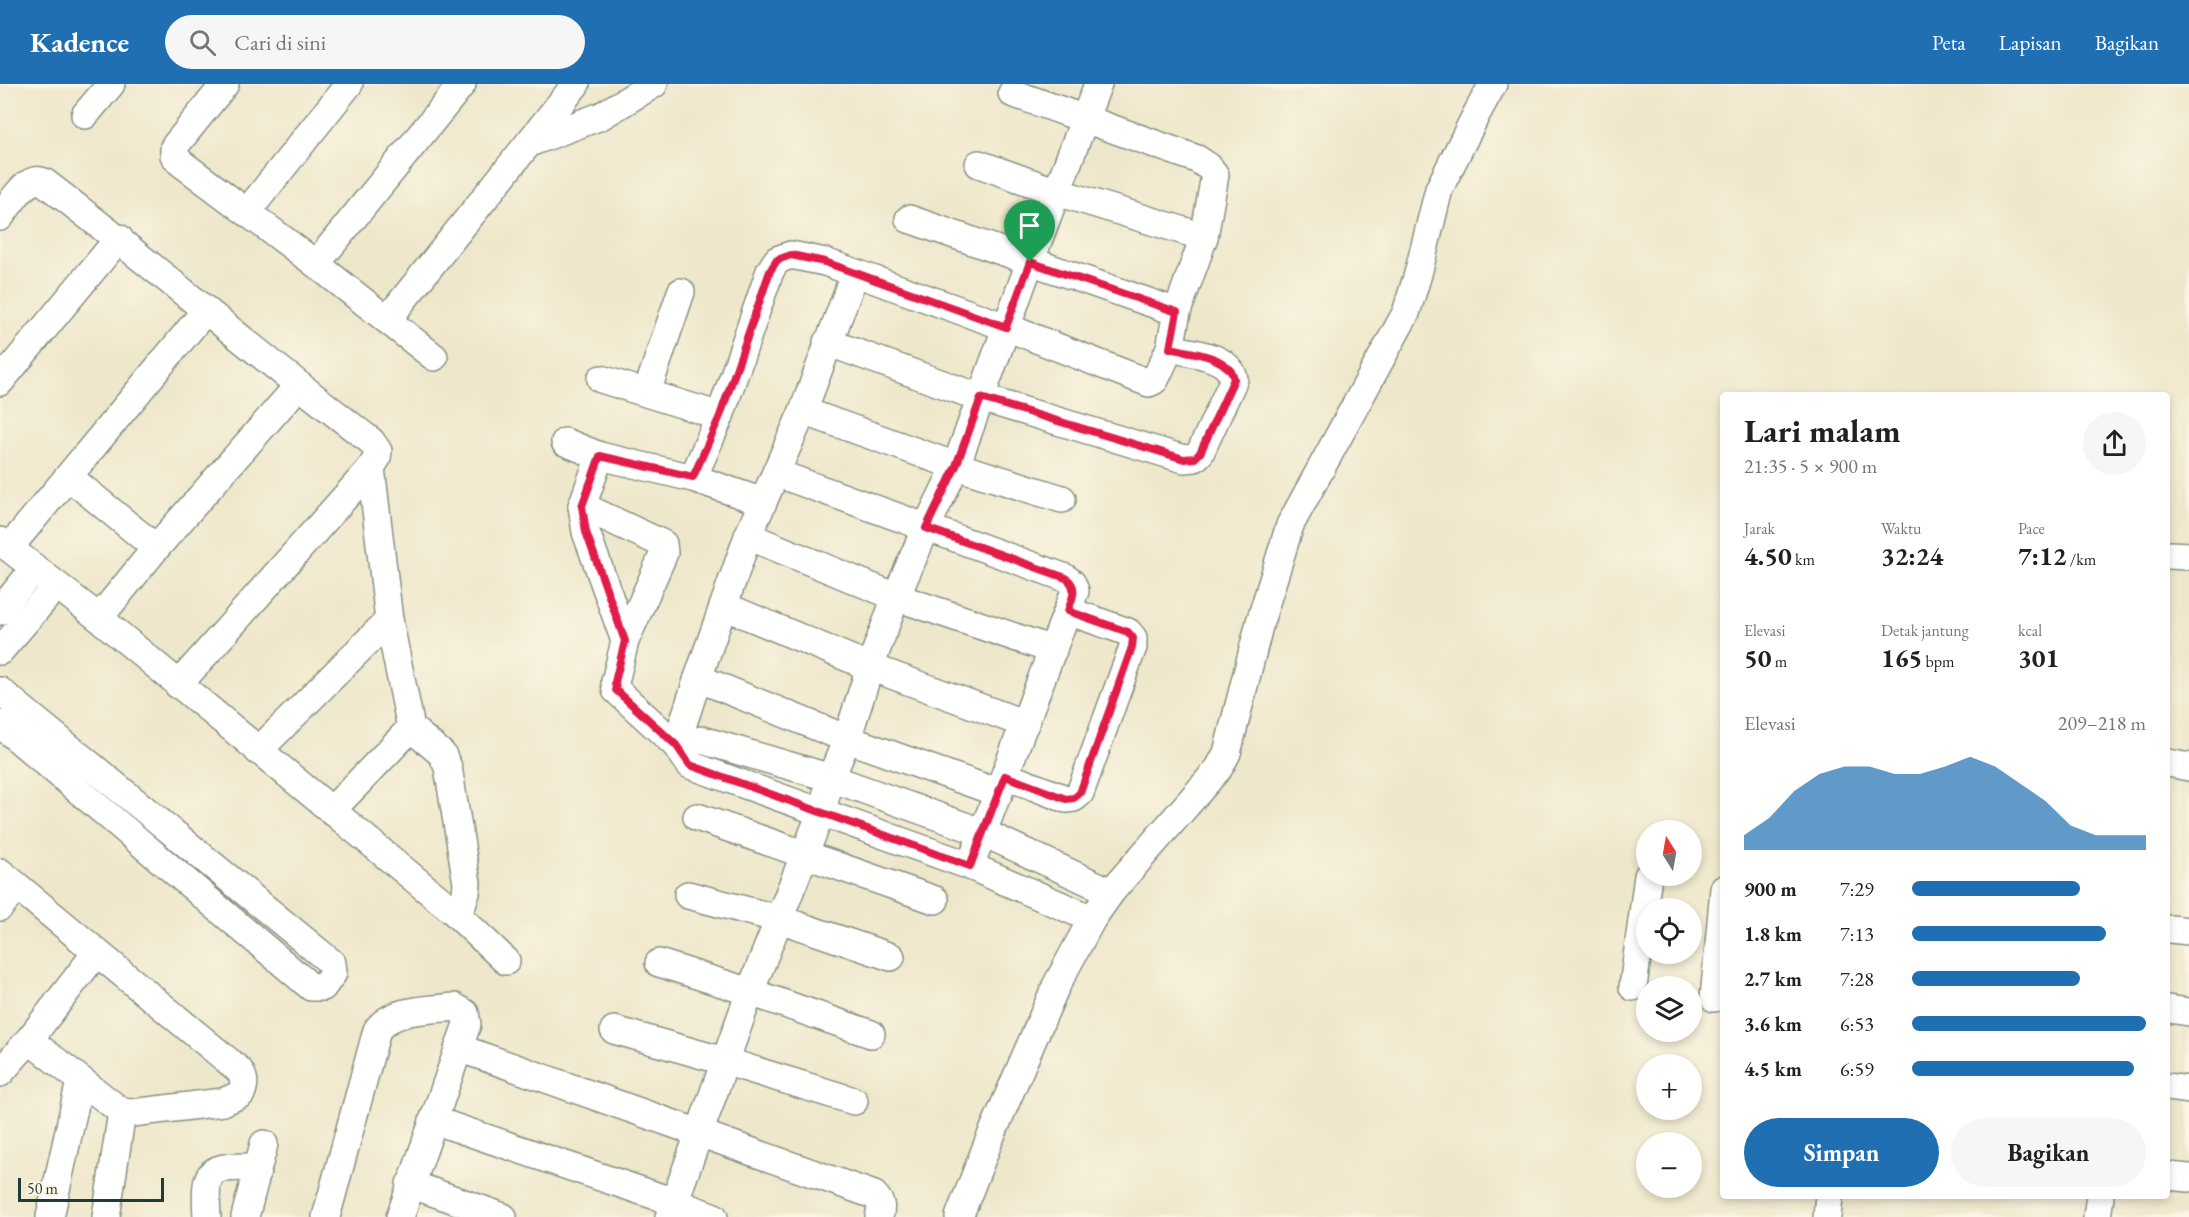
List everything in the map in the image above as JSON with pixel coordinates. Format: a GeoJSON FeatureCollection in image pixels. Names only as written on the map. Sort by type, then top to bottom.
{"type":"FeatureCollection","features":[{"type":"Feature","properties":{"kind":"street"},"geometry":{"type":"LineString","coordinates":[[85,115],[111,84]]}},
{"type":"Feature","properties":{"kind":"street"},"geometry":{"type":"LineString","coordinates":[[224,84],[174,147],[174,155],[181,163],[316,264],[434,357]]}},
{"type":"Feature","properties":{"kind":"street"},"geometry":{"type":"LineString","coordinates":[[247,212],[349,84]]}},
{"type":"Feature","properties":{"kind":"street"},"geometry":{"type":"LineString","coordinates":[[316,264],[462,84]]}},
{"type":"Feature","properties":{"kind":"street"},"geometry":{"type":"LineString","coordinates":[[387,320],[576,84]]}},
{"type":"Feature","properties":{"kind":"street"},"geometry":{"type":"LineString","coordinates":[[529,143],[601,116],[654,84]]}},
{"type":"Feature","properties":{"kind":"street"},"geometry":{"type":"LineString","coordinates":[[671,1209],[750,992],[821,813],[831,778],[847,740],[870,667],[896,597],[956,466],[1098,84]]}},
{"type":"Feature","properties":{"kind":"street"},"geometry":{"type":"LineString","coordinates":[[959,1217],[1056,986],[1092,919],[1111,891],[1206,784],[1227,753],[1260,622],[1290,525],[1406,313],[1439,189],[1493,84]]}},
{"type":"Feature","properties":{"kind":"street"},"geometry":{"type":"LineString","coordinates":[[693,477],[720,416],[770,271],[777,260],[791,255],[825,262],[1006,327],[1149,383],[1155,380],[1170,348],[1177,312],[1204,237],[1215,175],[1209,167],[1197,159],[1012,93]]}},
{"type":"Feature","properties":{"kind":"street"},"geometry":{"type":"LineString","coordinates":[[979,164],[1057,192],[1204,237]]}},
{"type":"Feature","properties":{"kind":"street"},"geometry":{"type":"LineString","coordinates":[[0,217],[30,182],[39,180],[119,238],[298,386],[371,441],[378,451],[371,468],[178,685]]}},
{"type":"Feature","properties":{"kind":"street"},"geometry":{"type":"LineString","coordinates":[[909,219],[1177,312]]}},
{"type":"Feature","properties":{"kind":"street"},"geometry":{"type":"LineString","coordinates":[[0,382],[119,238]]}},
{"type":"Feature","properties":{"kind":"street"},"geometry":{"type":"LineString","coordinates":[[676,745],[748,536],[803,411],[855,273]]}},
{"type":"Feature","properties":{"kind":"street"},"geometry":{"type":"LineString","coordinates":[[647,392],[681,292]]}},
{"type":"Feature","properties":{"kind":"street"},"geometry":{"type":"LineString","coordinates":[[206,310],[69,477],[5,545],[99,618],[452,910],[506,961]]}},
{"type":"Feature","properties":{"kind":"street"},"geometry":{"type":"LineString","coordinates":[[828,342],[981,398],[1184,459],[1195,458],[1200,453],[1234,379],[1232,370],[1221,361],[1170,348]]}},
{"type":"Feature","properties":{"kind":"street"},"geometry":{"type":"LineString","coordinates":[[602,379],[720,416]]}},
{"type":"Feature","properties":{"kind":"street"},"geometry":{"type":"LineString","coordinates":[[99,618],[156,548],[298,386]]}},
{"type":"Feature","properties":{"kind":"street"},"geometry":{"type":"LineString","coordinates":[[803,411],[956,466],[1062,498]]}},
{"type":"Feature","properties":{"kind":"street"},"geometry":{"type":"LineString","coordinates":[[565,442],[600,456],[693,477],[763,502]]}},
{"type":"Feature","properties":{"kind":"street"},"geometry":{"type":"LineString","coordinates":[[600,456],[582,506],[586,532],[625,641]]}},
{"type":"Feature","properties":{"kind":"street"},"geometry":{"type":"LineString","coordinates":[[371,468],[389,620],[411,728],[442,754],[448,767],[467,883],[462,905],[452,910]]}},
{"type":"Feature","properties":{"kind":"street"},"geometry":{"type":"LineString","coordinates":[[776,473],[1066,578],[1072,583],[1075,591],[1068,611],[970,866]]}},
{"type":"Feature","properties":{"kind":"street"},"geometry":{"type":"LineString","coordinates":[[69,477],[156,548]]}},
{"type":"Feature","properties":{"kind":"street"},"geometry":{"type":"LineString","coordinates":[[582,506],[663,544],[664,553],[625,641],[615,682],[616,690],[676,745],[690,765],[970,866],[1092,919]]}},
{"type":"Feature","properties":{"kind":"street"},"geometry":{"type":"LineString","coordinates":[[748,536],[896,597],[1053,650]]}},
{"type":"Feature","properties":{"kind":"street"},"geometry":{"type":"LineString","coordinates":[[2170,555],[2189,556]]}},
{"type":"Feature","properties":{"kind":"street"},"geometry":{"type":"LineString","coordinates":[[0,611],[34,569]]}},
{"type":"Feature","properties":{"kind":"street"},"geometry":{"type":"LineString","coordinates":[[0,651],[56,586]]}},
{"type":"Feature","properties":{"kind":"street"},"geometry":{"type":"LineString","coordinates":[[724,606],[870,667],[1025,724]]}},
{"type":"Feature","properties":{"kind":"street"},"geometry":{"type":"LineString","coordinates":[[698,678],[847,740],[1002,784],[1066,799],[1074,798],[1080,793],[1132,647],[1133,638],[1128,632],[1068,611]]}},
{"type":"Feature","properties":{"kind":"street"},"geometry":{"type":"LineString","coordinates":[[258,751],[389,620]]}},
{"type":"Feature","properties":{"kind":"street"},"geometry":{"type":"LineString","coordinates":[[0,691],[332,963],[333,973],[323,987],[311,987],[0,724]]}},
{"type":"Feature","properties":{"kind":"street"},"geometry":{"type":"LineString","coordinates":[[331,811],[411,728]]}},
{"type":"Feature","properties":{"kind":"street"},"geometry":{"type":"LineString","coordinates":[[676,745],[702,740],[831,778],[984,833],[1111,891]]}},
{"type":"Feature","properties":{"kind":"street"},"geometry":{"type":"LineString","coordinates":[[2170,763],[2189,767]]}},
{"type":"Feature","properties":{"kind":"street"},"geometry":{"type":"LineString","coordinates":[[697,817],[806,853],[935,900]]}},
{"type":"Feature","properties":{"kind":"street"},"geometry":{"type":"LineString","coordinates":[[1631,986],[1646,886]]}},
{"type":"Feature","properties":{"kind":"street"},"geometry":{"type":"LineString","coordinates":[[5,889],[96,953],[239,1070],[244,1084],[241,1094],[223,1102],[132,1113],[122,1112],[29,1040]]}},
{"type":"Feature","properties":{"kind":"street"},"geometry":{"type":"LineString","coordinates":[[688,895],[779,919],[891,957]]}},
{"type":"Feature","properties":{"kind":"street"},"geometry":{"type":"LineString","coordinates":[[1710,998],[1720,920]]}},
{"type":"Feature","properties":{"kind":"street"},"geometry":{"type":"LineString","coordinates":[[0,1073],[29,1040],[96,953]]}},
{"type":"Feature","properties":{"kind":"street"},"geometry":{"type":"LineString","coordinates":[[659,963],[871,1034]]}},
{"type":"Feature","properties":{"kind":"street"},"geometry":{"type":"LineString","coordinates":[[326,1217],[374,1037],[382,1024],[400,1014],[455,1007],[461,1009],[467,1018],[467,1024],[400,1217]]}},
{"type":"Feature","properties":{"kind":"street"},"geometry":{"type":"LineString","coordinates":[[2170,1009],[2189,1012]]}},
{"type":"Feature","properties":{"kind":"street"},"geometry":{"type":"LineString","coordinates":[[614,1030],[854,1101]]}},
{"type":"Feature","properties":{"kind":"street"},"geometry":{"type":"LineString","coordinates":[[459,1048],[874,1196],[880,1201],[882,1209],[879,1217]]}},
{"type":"Feature","properties":{"kind":"street"},"geometry":{"type":"LineString","coordinates":[[50,1217],[80,1081]]}},
{"type":"Feature","properties":{"kind":"street"},"geometry":{"type":"LineString","coordinates":[[2170,1088],[2189,1090]]}},
{"type":"Feature","properties":{"kind":"street"},"geometry":{"type":"LineString","coordinates":[[106,1217],[122,1112]]}},
{"type":"Feature","properties":{"kind":"street"},"geometry":{"type":"LineString","coordinates":[[433,1120],[671,1209],[714,1217]]}},
{"type":"Feature","properties":{"kind":"street"},"geometry":{"type":"LineString","coordinates":[[207,1217],[206,1182],[214,1172],[261,1155],[245,1217]]}},
{"type":"Feature","properties":{"kind":"street"},"geometry":{"type":"LineString","coordinates":[[2170,1176],[2189,1178]]}},
{"type":"Feature","properties":{"kind":"street"},"geometry":{"type":"LineString","coordinates":[[410,1184],[503,1217]]}},
{"type":"Feature","properties":{"kind":"street"},"geometry":{"type":"LineString","coordinates":[[1827,1217],[1829,1199]]}},
{"type":"Feature","properties":{"kind":"street"},"geometry":{"type":"LineString","coordinates":[[2097,1217],[2100,1199]]}},
{"type":"Feature","properties":{"kind":"route"},"geometry":{"type":"LineString","coordinates":[[791,255],[825,262],[1006,327],[1030,262],[1177,312],[1170,348],[1221,361],[1232,370],[1234,379],[1200,453],[1195,458],[1184,459],[981,398],[956,466],[926,528],[1066,578],[1072,583],[1075,591],[1068,611],[1128,632],[1133,638],[1132,647],[1080,793],[1074,798],[1066,799],[1005,776],[970,866],[690,765],[676,745],[616,690],[615,682],[625,641],[586,532],[582,506],[600,456],[693,477],[720,416],[770,271],[777,260],[791,255]]}}]}
